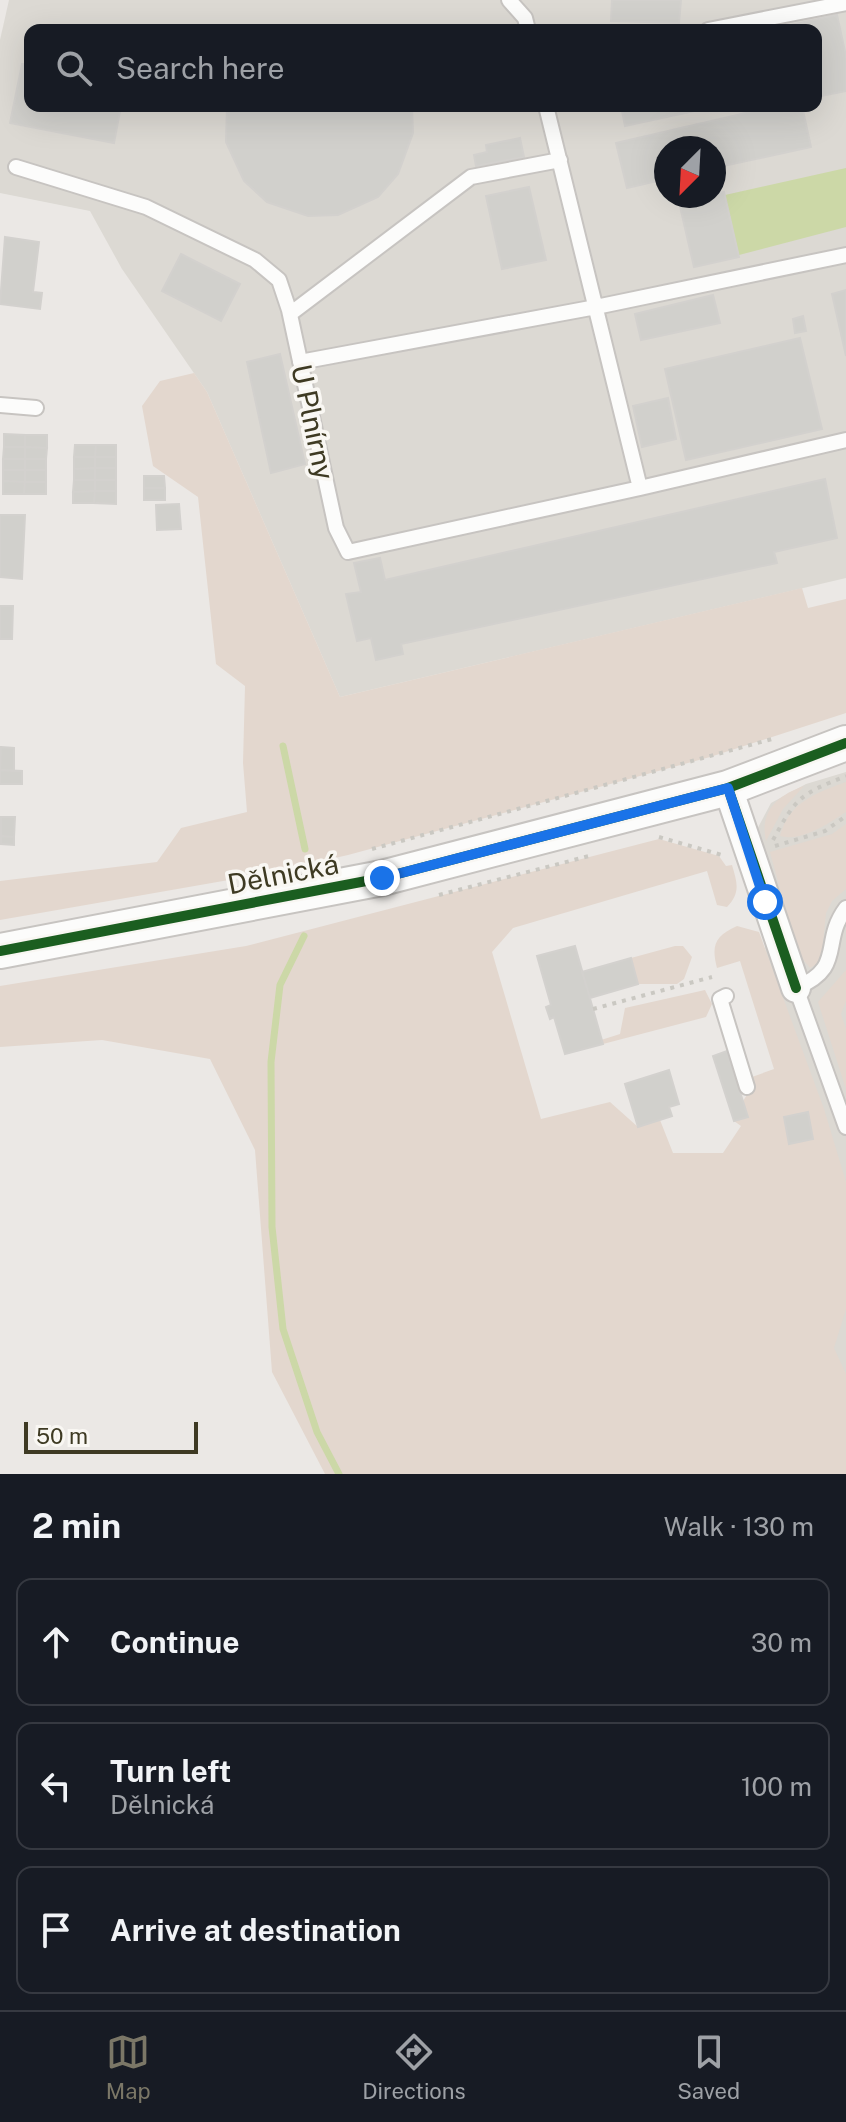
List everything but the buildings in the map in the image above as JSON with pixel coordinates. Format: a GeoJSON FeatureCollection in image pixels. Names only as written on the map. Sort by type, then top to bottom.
{"type":"FeatureCollection","features":[{"type":"Feature","properties":{"kind":"street","name":"Dělnická"},"geometry":{"type":"LineString","coordinates":[[0,951],[382,878],[728,788],[846,743]]}},
{"type":"Feature","properties":{"kind":"street"},"geometry":{"type":"LineString","coordinates":[[728,788],[796,988]]}},
{"type":"Feature","properties":{"kind":"lane"},"geometry":{"type":"LineString","coordinates":[[509,0],[526,24]]}},
{"type":"Feature","properties":{"kind":"lane"},"geometry":{"type":"LineString","coordinates":[[739,24],[846,3]]}},
{"type":"Feature","properties":{"kind":"lane"},"geometry":{"type":"LineString","coordinates":[[548,112],[640,488]]}},
{"type":"Feature","properties":{"kind":"lane"},"geometry":{"type":"LineString","coordinates":[[290,314],[471,177],[560,160]]}},
{"type":"Feature","properties":{"kind":"lane","name":"U Plnírny"},"geometry":{"type":"LineString","coordinates":[[16,167],[146,207],[255,260],[279,280],[290,314],[336,528],[348,552],[846,440]]}},
{"type":"Feature","properties":{"kind":"lane"},"geometry":{"type":"LineString","coordinates":[[300,362],[596,307],[846,255]]}},
{"type":"Feature","properties":{"kind":"lane"},"geometry":{"type":"LineString","coordinates":[[0,405],[36,408]]}},
{"type":"Feature","properties":{"kind":"lane"},"geometry":{"type":"LineString","coordinates":[[846,908],[839,918],[835,962],[816,982],[796,988],[846,1127]]}},
{"type":"Feature","properties":{"kind":"lane"},"geometry":{"type":"LineString","coordinates":[[726,996],[720,999],[747,1087]]}},
{"type":"Feature","properties":{"kind":"path"},"geometry":{"type":"LineString","coordinates":[[368,850],[781,736]]}},
{"type":"Feature","properties":{"kind":"path"},"geometry":{"type":"LineString","coordinates":[[846,776],[810,790],[794,802],[768,847],[825,831],[846,816]]}},
{"type":"Feature","properties":{"kind":"path"},"geometry":{"type":"LineString","coordinates":[[646,841],[660,837],[706,848],[721,852],[726,862],[749,853]]}},
{"type":"Feature","properties":{"kind":"path"},"geometry":{"type":"LineString","coordinates":[[450,893],[603,852]]}},
{"type":"Feature","properties":{"kind":"path"},"geometry":{"type":"LineString","coordinates":[[593,1009],[712,977]]}},
{"type":"Feature","properties":{"kind":"shaded area"},"geometry":{"type":"Polygon","coordinates":[[[9,0],[846,0],[846,578],[340,697],[207,392],[122,269],[90,211],[0,193],[0,40],[9,0]]]}},
{"type":"Feature","properties":{"kind":"shaded area"},"geometry":{"type":"Polygon","coordinates":[[[846,168],[846,227],[739,255],[726,195],[846,168]]]}},
{"type":"Feature","properties":{"kind":"shaded area"},"geometry":{"type":"Polygon","coordinates":[[[194,373],[207,392],[340,697],[802,588],[808,608],[846,599],[846,713],[710,757],[348,855],[258,875],[0,920],[0,881],[157,862],[181,828],[247,812],[243,763],[245,686],[216,664],[198,497],[153,466],[142,406],[160,381],[194,373]]]}},
{"type":"Feature","properties":{"kind":"shaded area"},"geometry":{"type":"Polygon","coordinates":[[[846,772],[846,1425],[784,1117],[753,837],[771,803],[806,784],[846,772]]]}},
{"type":"Feature","properties":{"kind":"shaded area"},"geometry":{"type":"Polygon","coordinates":[[[846,782],[846,812],[806,834],[780,836],[790,815],[805,800],[846,782]]]}},
{"type":"Feature","properties":{"kind":"shaded area"},"geometry":{"type":"Polygon","coordinates":[[[804,786],[783,809],[766,841],[765,821],[768,813],[779,799],[804,786]]]}},
{"type":"Feature","properties":{"kind":"shaded area"},"geometry":{"type":"Polygon","coordinates":[[[846,824],[846,889],[832,901],[826,913],[821,962],[810,968],[797,952],[770,852],[832,834],[846,824]]]}},
{"type":"Feature","properties":{"kind":"shaded area"},"geometry":{"type":"Polygon","coordinates":[[[659,839],[719,856],[726,866],[732,865],[736,892],[727,907],[717,905],[707,871],[513,928],[492,952],[541,1119],[610,1102],[638,1127],[660,1120],[673,1153],[723,1153],[741,1126],[734,1121],[748,1116],[743,1101],[752,1087],[752,1077],[774,1069],[740,961],[717,968],[714,953],[719,938],[737,926],[759,932],[824,1109],[846,1182],[846,1309],[834,1348],[846,1374],[846,1474],[325,1474],[272,1372],[255,1150],[210,1059],[102,1040],[0,1047],[0,986],[246,946],[659,839]]]}},
{"type":"Feature","properties":{"kind":"shaded area"},"geometry":{"type":"Polygon","coordinates":[[[683,946],[692,957],[684,979],[677,984],[638,984],[631,958],[683,946]]]}},
{"type":"Feature","properties":{"kind":"shaded area"},"geometry":{"type":"Polygon","coordinates":[[[846,970],[846,1001],[841,1014],[846,1029],[846,1089],[818,1002],[846,970]]]}},
{"type":"Feature","properties":{"kind":"shaded area"},"geometry":{"type":"Polygon","coordinates":[[[705,990],[712,1004],[706,1017],[603,1044],[601,1040],[620,1034],[625,1008],[705,990]]]}},
{"type":"Feature","properties":{"kind":"waterway"},"geometry":{"type":"LineString","coordinates":[[283,746],[305,849]]}},
{"type":"Feature","properties":{"kind":"waterway"},"geometry":{"type":"LineString","coordinates":[[304,936],[280,985],[271,1062],[272,1227],[283,1329],[317,1432],[339,1474]]}},
{"type":"Feature","properties":{"kind":"cycle path"},"geometry":{"type":"LineString","coordinates":[[0,951],[382,878],[728,788],[846,743]]}},
{"type":"Feature","properties":{"kind":"cycle path"},"geometry":{"type":"LineString","coordinates":[[728,788],[796,988]]}},
{"type":"Feature","properties":{"kind":"route"},"geometry":{"type":"LineString","coordinates":[[382,878],[728,788],[765,902]]}}]}
